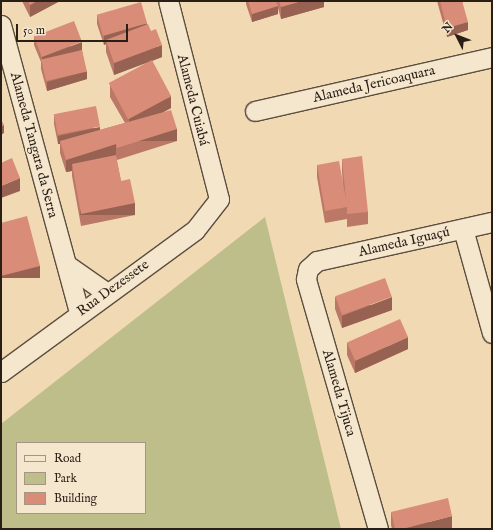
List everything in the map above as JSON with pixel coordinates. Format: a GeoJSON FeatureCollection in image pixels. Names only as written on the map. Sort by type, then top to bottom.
{"type":"FeatureCollection","features":[{"type":"Feature","properties":{"kind":"street","name":"Alameda Cuiabá"},"geometry":{"type":"LineString","coordinates":[[168,1],[219,199]]}},
{"type":"Feature","properties":{"kind":"street","name":"Alameda Tangara da Serra"},"geometry":{"type":"LineString","coordinates":[[1,25],[79,313]]}},
{"type":"Feature","properties":{"kind":"street","name":"Alameda Jericoaquara"},"geometry":{"type":"LineString","coordinates":[[256,111],[492,57]]}},
{"type":"Feature","properties":{"kind":"street","name":"Rua Dezessete"},"geometry":{"type":"LineString","coordinates":[[1,372],[79,313],[195,230],[219,199]]}},
{"type":"Feature","properties":{"kind":"street","name":"Alameda Iguaçú"},"geometry":{"type":"LineString","coordinates":[[316,261],[492,222]]}},
{"type":"Feature","properties":{"kind":"street"},"geometry":{"type":"LineString","coordinates":[[463,229],[492,333]]}},
{"type":"Feature","properties":{"kind":"street","name":"Alameda Tijuca"},"geometry":{"type":"LineString","coordinates":[[316,261],[308,269],[306,279],[378,529]]}},
{"type":"Feature","properties":{"kind":"street"},"geometry":{"type":"LineString","coordinates":[[67,265],[107,293]]}},
{"type":"Feature","properties":{"kind":"green space"},"geometry":{"type":"Polygon","coordinates":[[[265,217],[341,529],[1,529],[1,424],[265,217]]]}},
{"type":"Feature","properties":{"kind":"building"},"geometry":{"type":"Polygon","coordinates":[[[28,1],[37,1],[30,5],[28,1]]]}},
{"type":"Feature","properties":{"kind":"building"},"geometry":{"type":"Polygon","coordinates":[[[248,1],[276,1],[278,6],[252,14],[248,1]]]}},
{"type":"Feature","properties":{"kind":"building"},"geometry":{"type":"Polygon","coordinates":[[[279,1],[302,1],[281,7],[279,1]]]}},
{"type":"Feature","properties":{"kind":"building"},"geometry":{"type":"Polygon","coordinates":[[[440,1],[462,1],[468,22],[447,28],[440,1]]]}},
{"type":"Feature","properties":{"kind":"building"},"geometry":{"type":"Polygon","coordinates":[[[141,2],[147,23],[103,36],[97,15],[141,2]]]}},
{"type":"Feature","properties":{"kind":"building"},"geometry":{"type":"Polygon","coordinates":[[[74,21],[82,42],[42,57],[34,36],[74,21]]]}},
{"type":"Feature","properties":{"kind":"building"},"geometry":{"type":"Polygon","coordinates":[[[148,24],[151,31],[156,29],[162,45],[114,63],[106,40],[148,24]]]}},
{"type":"Feature","properties":{"kind":"building"},"geometry":{"type":"Polygon","coordinates":[[[82,50],[87,71],[46,81],[41,59],[82,50]]]}},
{"type":"Feature","properties":{"kind":"building"},"geometry":{"type":"Polygon","coordinates":[[[152,60],[171,96],[128,119],[109,83],[152,60]]]}},
{"type":"Feature","properties":{"kind":"building"},"geometry":{"type":"Polygon","coordinates":[[[96,106],[100,127],[58,135],[54,114],[96,106]]]}},
{"type":"Feature","properties":{"kind":"building"},"geometry":{"type":"Polygon","coordinates":[[[171,110],[177,129],[117,148],[116,144],[66,160],[60,141],[171,110]]]}},
{"type":"Feature","properties":{"kind":"building"},"geometry":{"type":"Polygon","coordinates":[[[1,119],[4,125],[1,126],[1,119]]]}},
{"type":"Feature","properties":{"kind":"building"},"geometry":{"type":"Polygon","coordinates":[[[116,155],[121,181],[130,179],[135,203],[81,214],[72,164],[116,155]]]}},
{"type":"Feature","properties":{"kind":"building"},"geometry":{"type":"Polygon","coordinates":[[[362,156],[368,212],[347,214],[347,207],[325,211],[317,165],[339,161],[346,199],[342,159],[362,156]]]}},
{"type":"Feature","properties":{"kind":"building"},"geometry":{"type":"Polygon","coordinates":[[[12,158],[20,178],[1,186],[1,163],[12,158]]]}},
{"type":"Feature","properties":{"kind":"building"},"geometry":{"type":"Polygon","coordinates":[[[27,216],[40,266],[1,276],[1,223],[27,216]]]}},
{"type":"Feature","properties":{"kind":"building"},"geometry":{"type":"Polygon","coordinates":[[[385,278],[392,297],[342,315],[335,296],[385,278]]]}},
{"type":"Feature","properties":{"kind":"building"},"geometry":{"type":"Polygon","coordinates":[[[400,319],[408,337],[355,361],[347,343],[400,319]]]}},
{"type":"Feature","properties":{"kind":"building"},"geometry":{"type":"Polygon","coordinates":[[[448,498],[452,516],[402,529],[395,529],[391,512],[448,498]]]}}]}
